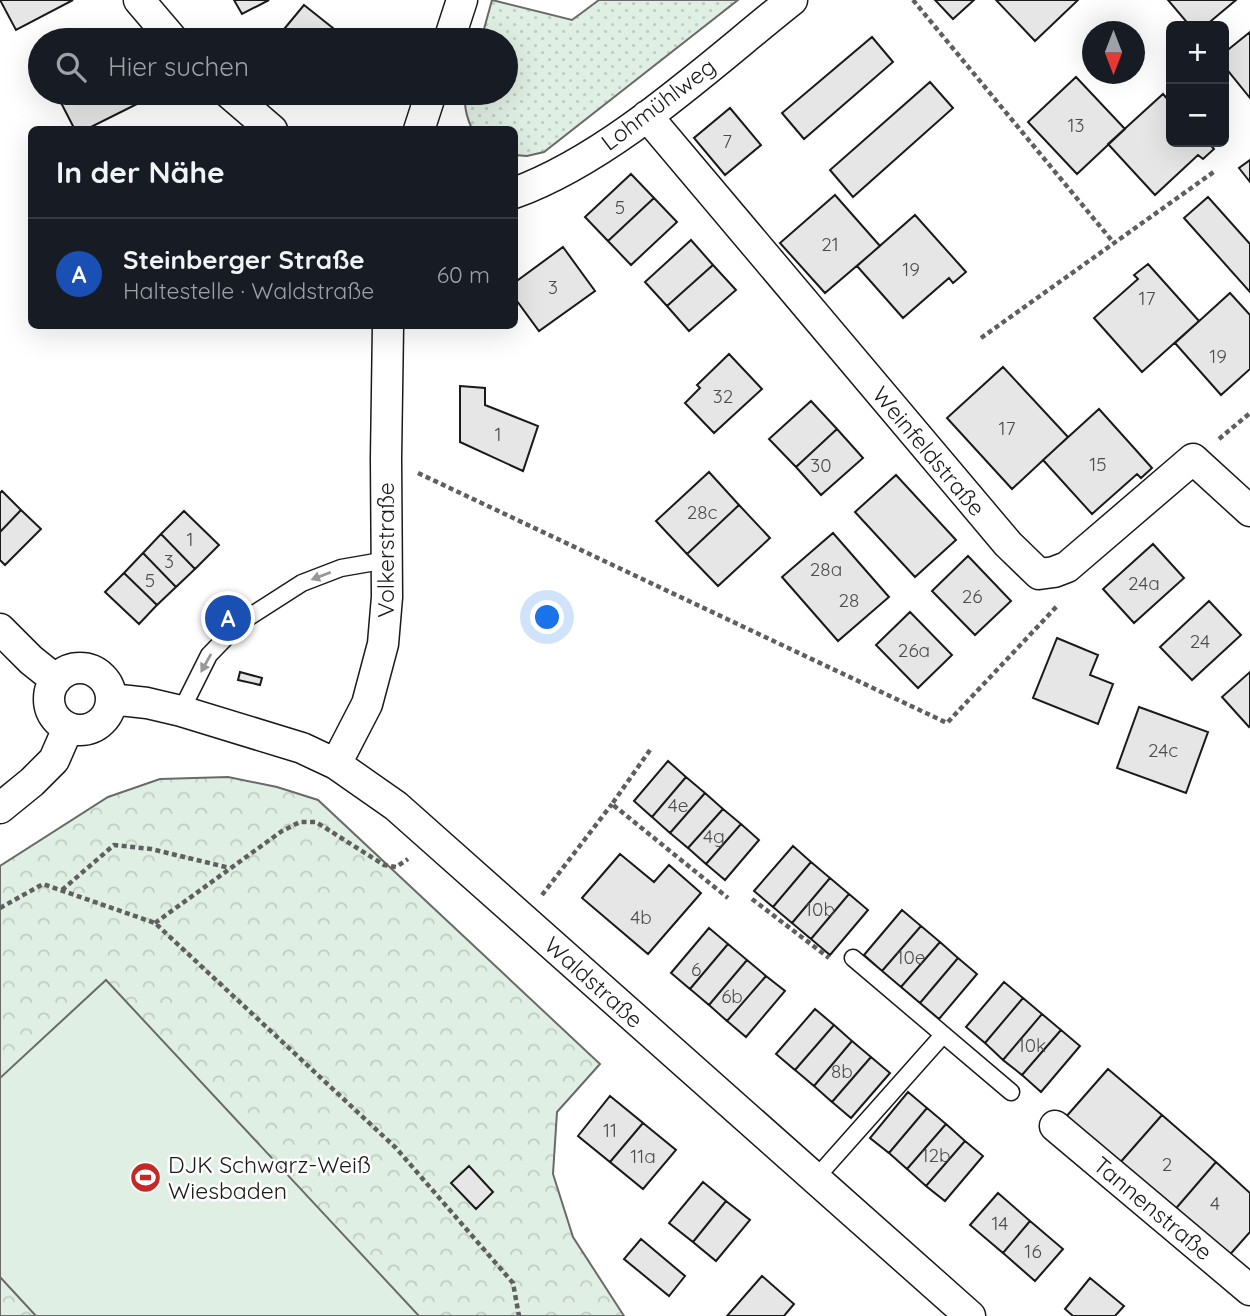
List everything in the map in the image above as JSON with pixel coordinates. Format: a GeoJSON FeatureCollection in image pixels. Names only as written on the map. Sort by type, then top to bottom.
{"type":"FeatureCollection","features":[{"type":"Feature","properties":{"kind":"street"},"geometry":{"type":"LineString","coordinates":[[139,0],[163,28]]}},
{"type":"Feature","properties":{"kind":"street"},"geometry":{"type":"LineString","coordinates":[[453,28],[462,0]]}},
{"type":"Feature","properties":{"kind":"street","name":"Lohmühlweg"},"geometry":{"type":"LineString","coordinates":[[518,190],[570,167],[647,116],[792,0]]}},
{"type":"Feature","properties":{"kind":"street"},"geometry":{"type":"LineString","coordinates":[[243,105],[267,126]]}},
{"type":"Feature","properties":{"kind":"street"},"geometry":{"type":"LineString","coordinates":[[420,126],[427,105]]}},
{"type":"Feature","properties":{"kind":"street","name":"Weinfeldstraße"},"geometry":{"type":"LineString","coordinates":[[647,116],[1008,544],[1039,573],[1054,572]]}},
{"type":"Feature","properties":{"kind":"street","name":"Volkerstraße"},"geometry":{"type":"LineString","coordinates":[[336,764],[367,704],[383,644],[387,597],[388,329]]}},
{"type":"Feature","properties":{"kind":"street"},"geometry":{"type":"LineString","coordinates":[[1054,572],[1067,567],[1194,459],[1250,511]]}},
{"type":"Feature","properties":{"kind":"street"},"geometry":{"type":"LineString","coordinates":[[0,629],[56,680]]}},
{"type":"Feature","properties":{"kind":"street"},"geometry":{"type":"LineString","coordinates":[[72,670],[90,670],[105,681],[111,699],[107,714],[97,725],[83,730],[68,728],[54,716],[50,707],[51,688],[56,680],[72,670]]}},
{"type":"Feature","properties":{"kind":"street","name":"Waldstraße"},"geometry":{"type":"LineString","coordinates":[[111,699],[147,703],[181,711],[302,748],[336,764],[396,806],[970,1316]]}},
{"type":"Feature","properties":{"kind":"street"},"geometry":{"type":"LineString","coordinates":[[0,808],[54,760],[68,728]]}},
{"type":"Feature","properties":{"kind":"street","name":"Tannenstraße"},"geometry":{"type":"LineString","coordinates":[[1055,1126],[1250,1290]]}},
{"type":"Feature","properties":{"kind":"lane"},"geometry":{"type":"LineString","coordinates":[[181,711],[209,654],[242,622],[302,583],[341,568],[387,560]]}},
{"type":"Feature","properties":{"kind":"lane"},"geometry":{"type":"LineString","coordinates":[[853,958],[1011,1092]]}},
{"type":"Feature","properties":{"kind":"lane"},"geometry":{"type":"LineString","coordinates":[[816,1179],[943,1035]]}},
{"type":"Feature","properties":{"kind":"path"},"geometry":{"type":"LineString","coordinates":[[913,0],[1114,242]]}},
{"type":"Feature","properties":{"kind":"path"},"geometry":{"type":"LineString","coordinates":[[981,338],[1214,171]]}},
{"type":"Feature","properties":{"kind":"path"},"geometry":{"type":"LineString","coordinates":[[1194,459],[1250,413]]}},
{"type":"Feature","properties":{"kind":"path"},"geometry":{"type":"LineString","coordinates":[[386,458],[947,723],[1062,600],[1054,572]]}},
{"type":"Feature","properties":{"kind":"path"},"geometry":{"type":"LineString","coordinates":[[524,919],[650,750]]}},
{"type":"Feature","properties":{"kind":"path"},"geometry":{"type":"LineString","coordinates":[[612,804],[728,898]]}},
{"type":"Feature","properties":{"kind":"path"},"geometry":{"type":"LineString","coordinates":[[155,923],[282,831],[300,822],[316,822],[384,865],[396,867],[436,841]]}},
{"type":"Feature","properties":{"kind":"path"},"geometry":{"type":"LineString","coordinates":[[61,890],[114,845],[150,849],[231,868]]}},
{"type":"Feature","properties":{"kind":"path"},"geometry":{"type":"LineString","coordinates":[[0,908],[43,884],[155,923],[396,1148],[513,1283],[519,1316]]}},
{"type":"Feature","properties":{"kind":"path"},"geometry":{"type":"LineString","coordinates":[[752,899],[843,969],[853,958]]}},
{"type":"Feature","properties":{"kind":"green space"},"geometry":{"type":"Polygon","coordinates":[[[492,0],[572,20],[599,0],[738,0],[544,152],[527,156],[518,155],[518,126],[471,126],[465,105],[518,105],[518,28],[484,28],[492,0]]]}},
{"type":"Feature","properties":{"kind":"green space"},"geometry":{"type":"Polygon","coordinates":[[[228,777],[277,787],[318,800],[600,1064],[557,1112],[553,1174],[573,1237],[624,1316],[0,1316],[0,866],[108,797],[160,779],[228,777]]]}},
{"type":"Feature","properties":{"kind":"green space","name":"DJK Schwarz-Weiß Wiesbaden"},"geometry":{"type":"Polygon","coordinates":[[[106,980],[419,1316],[36,1316],[0,1277],[0,1078],[106,980]]]}},
{"type":"Feature","properties":{"kind":"building"},"geometry":{"type":"Polygon","coordinates":[[[0,0],[73,0],[16,30],[0,0]]]}},
{"type":"Feature","properties":{"kind":"building"},"geometry":{"type":"Polygon","coordinates":[[[234,0],[269,0],[242,14],[234,0]]]}},
{"type":"Feature","properties":{"kind":"building"},"geometry":{"type":"Polygon","coordinates":[[[935,0],[974,0],[953,19],[935,0]]]}},
{"type":"Feature","properties":{"kind":"building"},"geometry":{"type":"Polygon","coordinates":[[[996,0],[1078,0],[1035,41],[996,0]]]}},
{"type":"Feature","properties":{"kind":"building"},"geometry":{"type":"Polygon","coordinates":[[[1168,0],[1236,0],[1211,21],[1186,21],[1168,0]]]}},
{"type":"Feature","properties":{"kind":"building"},"geometry":{"type":"Polygon","coordinates":[[[304,5],[333,28],[285,28],[304,5]]]}},
{"type":"Feature","properties":{"kind":"building"},"geometry":{"type":"Polygon","coordinates":[[[1250,32],[1250,98],[1229,72],[1229,49],[1250,32]]]}},
{"type":"Feature","properties":{"kind":"building"},"geometry":{"type":"Polygon","coordinates":[[[872,37],[893,62],[804,139],[782,113],[872,37]]]}},
{"type":"Feature","properties":{"kind":"building"},"geometry":{"type":"Polygon","coordinates":[[[1076,77],[1125,129],[1077,174],[1028,122],[1076,77]]]}},
{"type":"Feature","properties":{"kind":"building"},"geometry":{"type":"Polygon","coordinates":[[[930,82],[953,108],[853,197],[830,170],[930,82]]]}},
{"type":"Feature","properties":{"kind":"building"},"geometry":{"type":"Polygon","coordinates":[[[1163,94],[1166,97],[1166,147],[1214,149],[1203,159],[1198,155],[1155,195],[1108,144],[1163,94]]]}},
{"type":"Feature","properties":{"kind":"building"},"geometry":{"type":"Polygon","coordinates":[[[62,105],[135,105],[93,126],[73,126],[62,105]]]}},
{"type":"Feature","properties":{"kind":"building"},"geometry":{"type":"Polygon","coordinates":[[[730,108],[761,145],[725,175],[694,138],[730,108]]]}},
{"type":"Feature","properties":{"kind":"building"},"geometry":{"type":"Polygon","coordinates":[[[1250,160],[1250,182],[1239,168],[1250,160]]]}},
{"type":"Feature","properties":{"kind":"building"},"geometry":{"type":"Polygon","coordinates":[[[631,174],[654,198],[608,241],[585,217],[631,174]]]}},
{"type":"Feature","properties":{"kind":"building"},"geometry":{"type":"Polygon","coordinates":[[[835,195],[880,246],[825,293],[780,243],[835,195]]]}},
{"type":"Feature","properties":{"kind":"building"},"geometry":{"type":"Polygon","coordinates":[[[1208,197],[1250,244],[1250,292],[1184,218],[1208,197]]]}},
{"type":"Feature","properties":{"kind":"building"},"geometry":{"type":"Polygon","coordinates":[[[654,198],[677,222],[631,265],[608,241],[654,198]]]}},
{"type":"Feature","properties":{"kind":"building"},"geometry":{"type":"Polygon","coordinates":[[[915,215],[966,272],[953,283],[949,278],[903,318],[857,266],[915,215]]]}},
{"type":"Feature","properties":{"kind":"building"},"geometry":{"type":"Polygon","coordinates":[[[691,240],[713,265],[667,306],[645,282],[691,240]]]}},
{"type":"Feature","properties":{"kind":"building"},"geometry":{"type":"Polygon","coordinates":[[[563,247],[595,291],[539,331],[518,302],[518,280],[563,247]]]}},
{"type":"Feature","properties":{"kind":"building"},"geometry":{"type":"Polygon","coordinates":[[[1148,264],[1199,321],[1142,372],[1094,318],[1138,279],[1134,275],[1148,264]]]}},
{"type":"Feature","properties":{"kind":"building"},"geometry":{"type":"Polygon","coordinates":[[[713,265],[736,290],[689,331],[667,306],[713,265]]]}},
{"type":"Feature","properties":{"kind":"building"},"geometry":{"type":"Polygon","coordinates":[[[1230,293],[1250,315],[1250,369],[1221,395],[1175,343],[1230,293]]]}},
{"type":"Feature","properties":{"kind":"building"},"geometry":{"type":"Polygon","coordinates":[[[729,354],[762,389],[714,433],[685,403],[700,388],[697,385],[729,354]]]}},
{"type":"Feature","properties":{"kind":"building"},"geometry":{"type":"Polygon","coordinates":[[[1003,367],[1068,437],[1012,489],[947,418],[1003,367]]]}},
{"type":"Feature","properties":{"kind":"building"},"geometry":{"type":"Polygon","coordinates":[[[460,386],[485,388],[485,405],[538,426],[523,471],[460,442],[460,386]]]}},
{"type":"Feature","properties":{"kind":"building"},"geometry":{"type":"Polygon","coordinates":[[[811,401],[837,429],[796,467],[769,439],[811,401]]]}},
{"type":"Feature","properties":{"kind":"building"},"geometry":{"type":"Polygon","coordinates":[[[1099,409],[1152,468],[1141,478],[1137,474],[1092,514],[1043,460],[1099,409]]]}},
{"type":"Feature","properties":{"kind":"building"},"geometry":{"type":"Polygon","coordinates":[[[837,429],[863,458],[821,495],[796,467],[837,429]]]}},
{"type":"Feature","properties":{"kind":"building"},"geometry":{"type":"Polygon","coordinates":[[[709,472],[739,505],[687,554],[656,521],[709,472]]]}},
{"type":"Feature","properties":{"kind":"building"},"geometry":{"type":"Polygon","coordinates":[[[896,475],[956,540],[915,577],[855,512],[896,475]]]}},
{"type":"Feature","properties":{"kind":"building"},"geometry":{"type":"Polygon","coordinates":[[[2,491],[21,510],[0,532],[0,493],[2,491]]]}},
{"type":"Feature","properties":{"kind":"building"},"geometry":{"type":"Polygon","coordinates":[[[739,505],[770,538],[718,586],[687,554],[739,505]]]}},
{"type":"Feature","properties":{"kind":"building"},"geometry":{"type":"Polygon","coordinates":[[[21,510],[41,529],[5,565],[0,560],[0,532],[21,510]]]}},
{"type":"Feature","properties":{"kind":"building"},"geometry":{"type":"Polygon","coordinates":[[[184,511],[219,545],[195,569],[161,534],[184,511]]]}},
{"type":"Feature","properties":{"kind":"building"},"geometry":{"type":"Polygon","coordinates":[[[833,533],[889,597],[838,641],[782,577],[833,533]]]}},
{"type":"Feature","properties":{"kind":"building"},"geometry":{"type":"Polygon","coordinates":[[[161,534],[195,569],[176,587],[143,553],[161,534]]]}},
{"type":"Feature","properties":{"kind":"building"},"geometry":{"type":"Polygon","coordinates":[[[1153,544],[1184,578],[1134,623],[1103,589],[1153,544]]]}},
{"type":"Feature","properties":{"kind":"building"},"geometry":{"type":"Polygon","coordinates":[[[143,553],[176,587],[157,605],[124,573],[143,553]]]}},
{"type":"Feature","properties":{"kind":"building"},"geometry":{"type":"Polygon","coordinates":[[[968,556],[1011,601],[975,635],[932,591],[968,556]]]}},
{"type":"Feature","properties":{"kind":"building"},"geometry":{"type":"Polygon","coordinates":[[[124,573],[157,605],[139,624],[105,592],[124,573]]]}},
{"type":"Feature","properties":{"kind":"building"},"geometry":{"type":"Polygon","coordinates":[[[1209,601],[1241,635],[1192,680],[1160,647],[1209,601]]]}},
{"type":"Feature","properties":{"kind":"building"},"geometry":{"type":"Polygon","coordinates":[[[910,612],[952,655],[918,688],[876,645],[910,612]]]}},
{"type":"Feature","properties":{"kind":"building"},"geometry":{"type":"Polygon","coordinates":[[[1057,638],[1098,655],[1090,675],[1113,684],[1098,724],[1033,698],[1057,638]]]}},
{"type":"Feature","properties":{"kind":"building"},"geometry":{"type":"Polygon","coordinates":[[[240,672],[262,678],[260,685],[238,680],[240,672]]]}},
{"type":"Feature","properties":{"kind":"building"},"geometry":{"type":"Polygon","coordinates":[[[1250,672],[1250,726],[1249,727],[1222,697],[1250,672]]]}},
{"type":"Feature","properties":{"kind":"building"},"geometry":{"type":"Polygon","coordinates":[[[1139,707],[1208,732],[1186,793],[1117,768],[1139,707]]]}},
{"type":"Feature","properties":{"kind":"building"},"geometry":{"type":"Polygon","coordinates":[[[668,761],[686,777],[652,817],[634,801],[668,761]]]}},
{"type":"Feature","properties":{"kind":"building"},"geometry":{"type":"Polygon","coordinates":[[[686,777],[705,793],[670,833],[652,817],[686,777]]]}},
{"type":"Feature","properties":{"kind":"building"},"geometry":{"type":"Polygon","coordinates":[[[705,793],[723,809],[688,848],[670,833],[705,793]]]}},
{"type":"Feature","properties":{"kind":"building"},"geometry":{"type":"Polygon","coordinates":[[[723,809],[741,824],[706,864],[688,848],[723,809]]]}},
{"type":"Feature","properties":{"kind":"building"},"geometry":{"type":"Polygon","coordinates":[[[741,824],[759,840],[725,880],[706,864],[741,824]]]}},
{"type":"Feature","properties":{"kind":"building"},"geometry":{"type":"Polygon","coordinates":[[[793,846],[811,862],[773,907],[754,891],[793,846]]]}},
{"type":"Feature","properties":{"kind":"building"},"geometry":{"type":"Polygon","coordinates":[[[620,854],[654,882],[669,865],[701,893],[648,954],[582,898],[620,854]]]}},
{"type":"Feature","properties":{"kind":"building"},"geometry":{"type":"Polygon","coordinates":[[[811,862],[830,878],[792,923],[773,907],[811,862]]]}},
{"type":"Feature","properties":{"kind":"building"},"geometry":{"type":"Polygon","coordinates":[[[830,878],[849,894],[811,939],[792,923],[830,878]]]}},
{"type":"Feature","properties":{"kind":"building"},"geometry":{"type":"Polygon","coordinates":[[[849,894],[868,910],[830,955],[811,939],[849,894]]]}},
{"type":"Feature","properties":{"kind":"building"},"geometry":{"type":"Polygon","coordinates":[[[902,910],[921,926],[882,971],[864,955],[902,910]]]}},
{"type":"Feature","properties":{"kind":"building"},"geometry":{"type":"Polygon","coordinates":[[[921,926],[940,942],[901,987],[882,971],[921,926]]]}},
{"type":"Feature","properties":{"kind":"building"},"geometry":{"type":"Polygon","coordinates":[[[709,928],[728,944],[690,989],[671,973],[709,928]]]}},
{"type":"Feature","properties":{"kind":"building"},"geometry":{"type":"Polygon","coordinates":[[[940,942],[958,958],[920,1003],[901,987],[940,942]]]}},
{"type":"Feature","properties":{"kind":"building"},"geometry":{"type":"Polygon","coordinates":[[[728,944],[747,960],[709,1005],[690,989],[728,944]]]}},
{"type":"Feature","properties":{"kind":"building"},"geometry":{"type":"Polygon","coordinates":[[[958,958],[977,974],[939,1019],[920,1003],[958,958]]]}},
{"type":"Feature","properties":{"kind":"building"},"geometry":{"type":"Polygon","coordinates":[[[747,960],[766,976],[727,1021],[709,1005],[747,960]]]}},
{"type":"Feature","properties":{"kind":"building"},"geometry":{"type":"Polygon","coordinates":[[[766,976],[785,991],[746,1037],[727,1021],[766,976]]]}},
{"type":"Feature","properties":{"kind":"building"},"geometry":{"type":"Polygon","coordinates":[[[1004,982],[1023,998],[985,1043],[966,1027],[1004,982]]]}},
{"type":"Feature","properties":{"kind":"building"},"geometry":{"type":"Polygon","coordinates":[[[1023,998],[1042,1014],[1003,1060],[985,1043],[1023,998]]]}},
{"type":"Feature","properties":{"kind":"building"},"geometry":{"type":"Polygon","coordinates":[[[815,1009],[834,1025],[795,1070],[776,1054],[815,1009]]]}},
{"type":"Feature","properties":{"kind":"building"},"geometry":{"type":"Polygon","coordinates":[[[1042,1014],[1061,1030],[1022,1075],[1003,1060],[1042,1014]]]}},
{"type":"Feature","properties":{"kind":"building"},"geometry":{"type":"Polygon","coordinates":[[[834,1025],[852,1041],[814,1086],[795,1070],[834,1025]]]}},
{"type":"Feature","properties":{"kind":"building"},"geometry":{"type":"Polygon","coordinates":[[[1061,1030],[1080,1046],[1041,1092],[1022,1075],[1061,1030]]]}},
{"type":"Feature","properties":{"kind":"building"},"geometry":{"type":"Polygon","coordinates":[[[852,1041],[871,1057],[832,1102],[814,1086],[852,1041]]]}},
{"type":"Feature","properties":{"kind":"building"},"geometry":{"type":"Polygon","coordinates":[[[871,1057],[890,1073],[851,1118],[832,1102],[871,1057]]]}},
{"type":"Feature","properties":{"kind":"building"},"geometry":{"type":"Polygon","coordinates":[[[1108,1069],[1162,1115],[1118,1165],[1065,1118],[1108,1069]]]}},
{"type":"Feature","properties":{"kind":"building"},"geometry":{"type":"Polygon","coordinates":[[[908,1092],[927,1108],[889,1153],[870,1138],[908,1092]]]}},
{"type":"Feature","properties":{"kind":"building"},"geometry":{"type":"Polygon","coordinates":[[[610,1096],[643,1123],[610,1162],[578,1136],[610,1096]]]}},
{"type":"Feature","properties":{"kind":"building"},"geometry":{"type":"Polygon","coordinates":[[[927,1108],[946,1124],[907,1169],[889,1153],[927,1108]]]}},
{"type":"Feature","properties":{"kind":"building"},"geometry":{"type":"Polygon","coordinates":[[[1162,1115],[1216,1162],[1172,1213],[1118,1165],[1162,1115]]]}},
{"type":"Feature","properties":{"kind":"building"},"geometry":{"type":"Polygon","coordinates":[[[643,1123],[676,1150],[643,1189],[610,1162],[643,1123]]]}},
{"type":"Feature","properties":{"kind":"building"},"geometry":{"type":"Polygon","coordinates":[[[946,1124],[965,1141],[926,1186],[907,1169],[946,1124]]]}},
{"type":"Feature","properties":{"kind":"building"},"geometry":{"type":"Polygon","coordinates":[[[965,1141],[983,1156],[945,1201],[926,1186],[965,1141]]]}},
{"type":"Feature","properties":{"kind":"building"},"geometry":{"type":"Polygon","coordinates":[[[1216,1162],[1250,1193],[1250,1232],[1226,1259],[1172,1213],[1216,1162]]]}},
{"type":"Feature","properties":{"kind":"building"},"geometry":{"type":"Polygon","coordinates":[[[469,1166],[493,1192],[476,1209],[451,1183],[469,1166]]]}},
{"type":"Feature","properties":{"kind":"building"},"geometry":{"type":"Polygon","coordinates":[[[703,1182],[726,1201],[693,1242],[669,1223],[703,1182]]]}},
{"type":"Feature","properties":{"kind":"building"},"geometry":{"type":"Polygon","coordinates":[[[998,1193],[1030,1221],[1003,1253],[970,1225],[998,1193]]]}},
{"type":"Feature","properties":{"kind":"building"},"geometry":{"type":"Polygon","coordinates":[[[726,1201],[750,1220],[716,1261],[693,1242],[726,1201]]]}},
{"type":"Feature","properties":{"kind":"building"},"geometry":{"type":"Polygon","coordinates":[[[1030,1221],[1063,1249],[1035,1281],[1003,1253],[1030,1221]]]}},
{"type":"Feature","properties":{"kind":"building"},"geometry":{"type":"Polygon","coordinates":[[[641,1239],[685,1276],[669,1296],[624,1259],[641,1239]]]}},
{"type":"Feature","properties":{"kind":"building"},"geometry":{"type":"Polygon","coordinates":[[[762,1276],[794,1304],[784,1316],[727,1316],[762,1276]]]}},
{"type":"Feature","properties":{"kind":"building"},"geometry":{"type":"Polygon","coordinates":[[[1090,1278],[1124,1306],[1115,1316],[1073,1316],[1065,1309],[1090,1278]]]}},
{"type":"Feature","properties":{"kind":"place","name":"Steinberger Straße"},"geometry":{"type":"Point","coordinates":[228,618]}},
{"type":"Feature","properties":{"kind":"place","name":"DJK Schwarz-Weiß Wiesbaden"},"geometry":{"type":"Point","coordinates":[145,1177]}}]}
